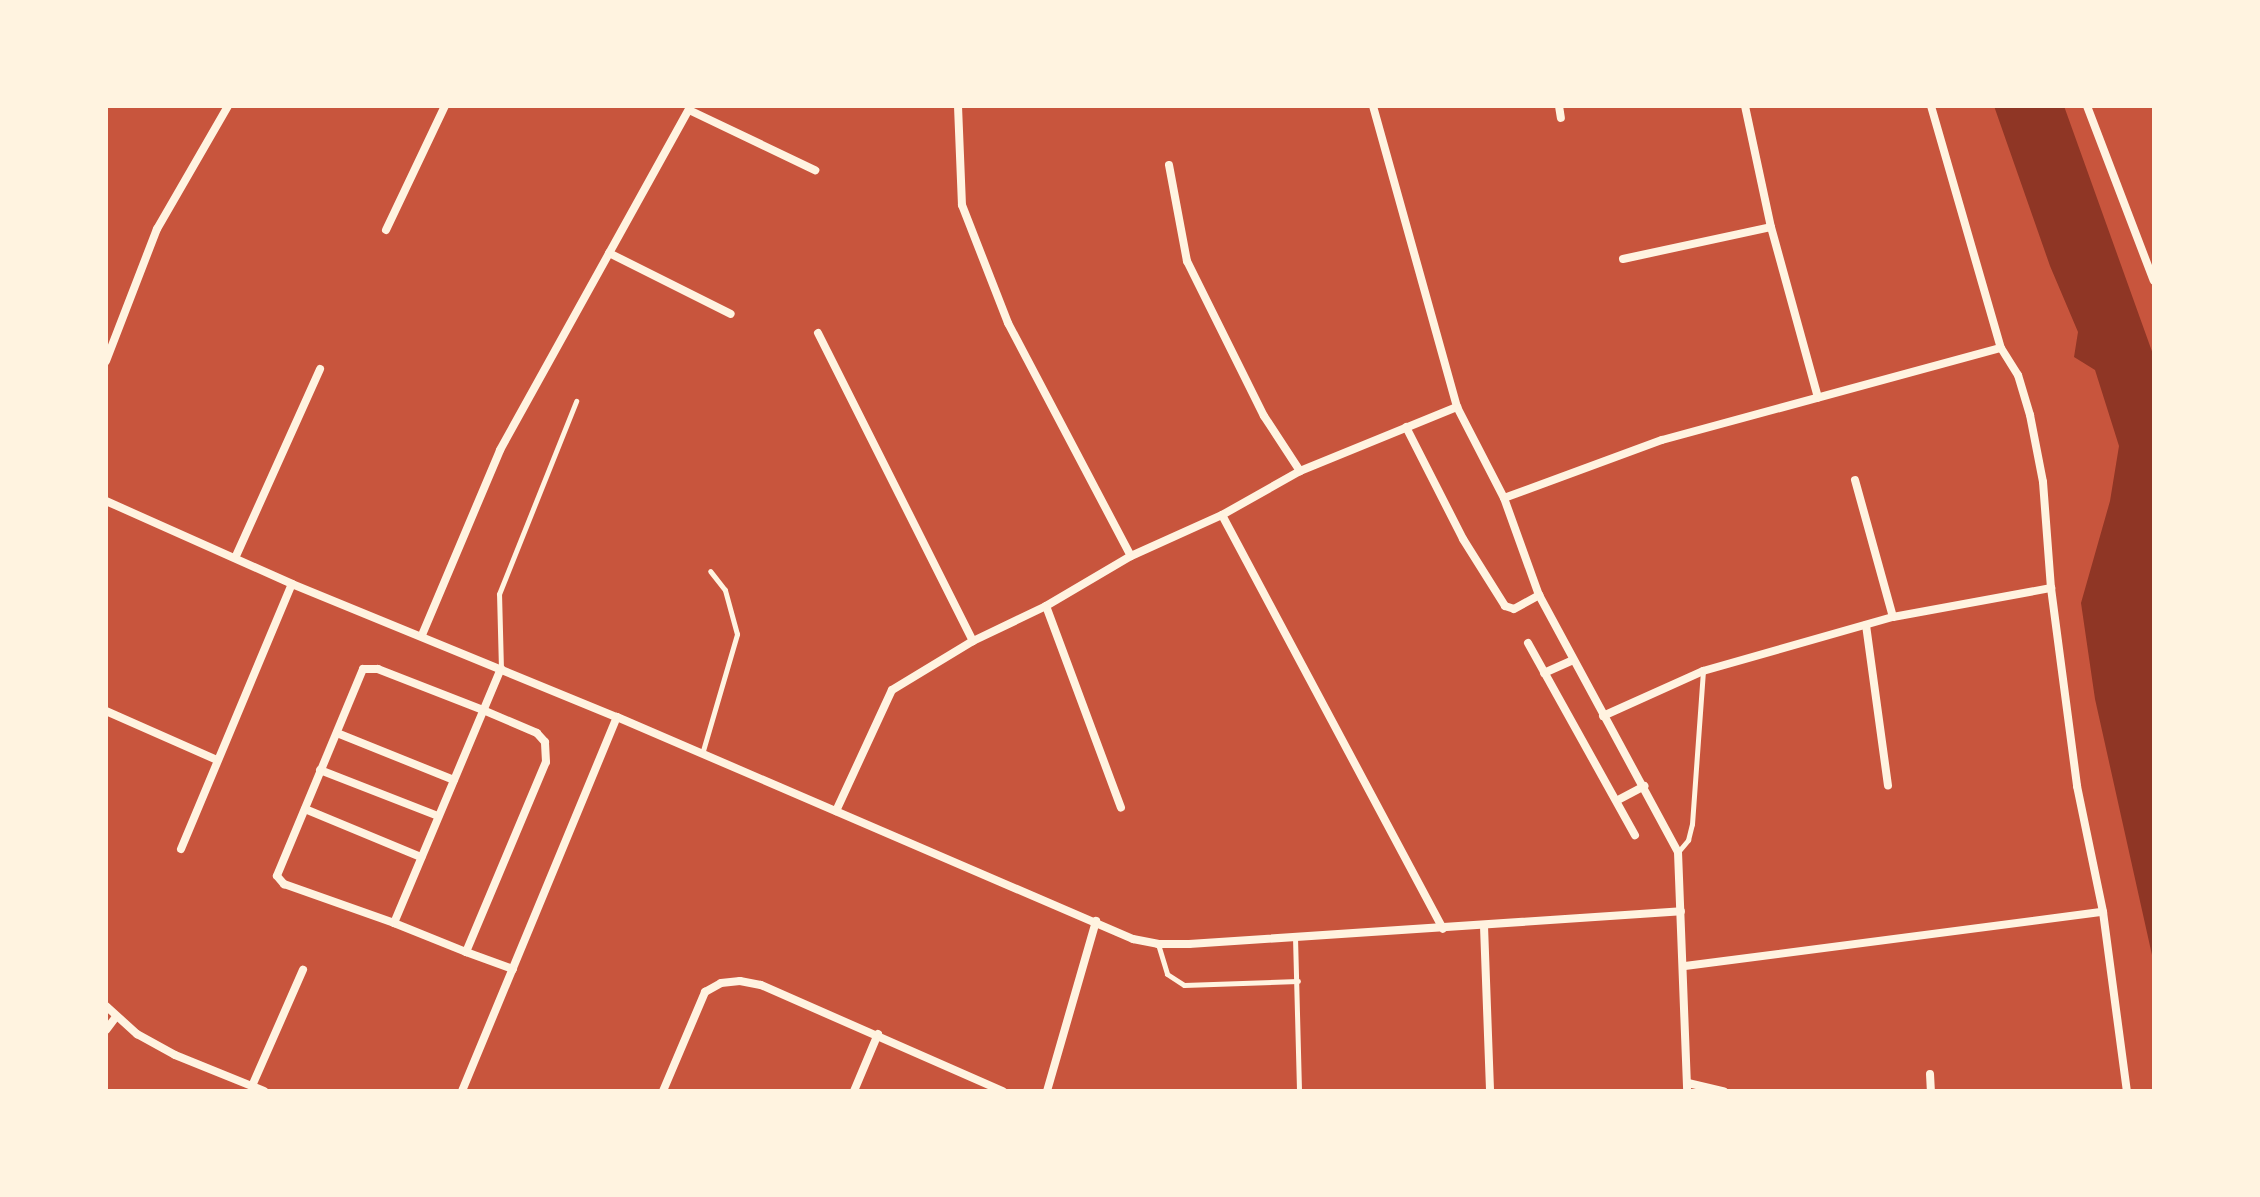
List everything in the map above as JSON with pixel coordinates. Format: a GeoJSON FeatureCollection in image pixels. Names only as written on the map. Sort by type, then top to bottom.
{"type":"FeatureCollection","features":[{"type":"Feature","properties":{"kind":"street"},"geometry":{"type":"LineString","coordinates":[[106,361],[157,229],[228,106]]}},
{"type":"Feature","properties":{"kind":"street"},"geometry":{"type":"LineString","coordinates":[[386,230],[445,106]]}},
{"type":"Feature","properties":{"kind":"street"},"geometry":{"type":"LineString","coordinates":[[958,106],[962,205],[1008,323],[1131,556]]}},
{"type":"Feature","properties":{"kind":"street"},"geometry":{"type":"LineString","coordinates":[[1373,106],[1457,407],[1504,498],[1539,595],[1678,852],[1685,966],[1687,1087],[1724,1091]]}},
{"type":"Feature","properties":{"kind":"street"},"geometry":{"type":"LineString","coordinates":[[1559,106],[1561,118]]}},
{"type":"Feature","properties":{"kind":"street"},"geometry":{"type":"LineString","coordinates":[[1745,106],[1771,227],[1818,398]]}},
{"type":"Feature","properties":{"kind":"street"},"geometry":{"type":"LineString","coordinates":[[1931,106],[2001,348],[2018,375],[2030,415],[2043,482],[2051,588],[2077,786],[2103,912],[2127,1091]]}},
{"type":"Feature","properties":{"kind":"street"},"geometry":{"type":"LineString","coordinates":[[2087,106],[2154,281]]}},
{"type":"Feature","properties":{"kind":"street"},"geometry":{"type":"LineString","coordinates":[[422,635],[500,450],[690,108],[815,170]]}},
{"type":"Feature","properties":{"kind":"street"},"geometry":{"type":"LineString","coordinates":[[1169,165],[1187,261],[1264,416],[1300,471]]}},
{"type":"Feature","properties":{"kind":"street"},"geometry":{"type":"LineString","coordinates":[[1623,259],[1771,227]]}},
{"type":"Feature","properties":{"kind":"street"},"geometry":{"type":"LineString","coordinates":[[609,253],[731,314]]}},
{"type":"Feature","properties":{"kind":"street"},"geometry":{"type":"LineString","coordinates":[[818,333],[973,641]]}},
{"type":"Feature","properties":{"kind":"street"},"geometry":{"type":"LineString","coordinates":[[1504,498],[1662,440],[2001,348]]}},
{"type":"Feature","properties":{"kind":"street"},"geometry":{"type":"LineString","coordinates":[[236,556],[320,369]]}},
{"type":"Feature","properties":{"kind":"street"},"geometry":{"type":"LineString","coordinates":[[836,811],[880,709],[892,690],[973,641],[1046,606],[1131,556],[1222,515],[1300,471],[1457,407]]}},
{"type":"Feature","properties":{"kind":"street"},"geometry":{"type":"LineString","coordinates":[[1406,427],[1463,539],[1505,606],[1514,609],[1539,595]]}},
{"type":"Feature","properties":{"kind":"street"},"geometry":{"type":"LineString","coordinates":[[1855,480],[1893,617]]}},
{"type":"Feature","properties":{"kind":"street"},"geometry":{"type":"LineString","coordinates":[[106,501],[236,556],[292,584],[617,717],[1133,939],[1158,944],[1443,929],[1681,911]]}},
{"type":"Feature","properties":{"kind":"street"},"geometry":{"type":"LineString","coordinates":[[1222,515],[1443,929]]}},
{"type":"Feature","properties":{"kind":"street"},"geometry":{"type":"LineString","coordinates":[[181,849],[292,584]]}},
{"type":"Feature","properties":{"kind":"street"},"geometry":{"type":"LineString","coordinates":[[1603,716],[1703,671],[1893,617],[2051,588]]}},
{"type":"Feature","properties":{"kind":"street"},"geometry":{"type":"LineString","coordinates":[[1046,606],[1121,808]]}},
{"type":"Feature","properties":{"kind":"street"},"geometry":{"type":"LineString","coordinates":[[1866,625],[1888,785]]}},
{"type":"Feature","properties":{"kind":"street"},"geometry":{"type":"LineString","coordinates":[[1528,643],[1635,835]]}},
{"type":"Feature","properties":{"kind":"street"},"geometry":{"type":"LineString","coordinates":[[1544,673],[1573,660]]}},
{"type":"Feature","properties":{"kind":"street"},"geometry":{"type":"LineString","coordinates":[[466,952],[548,752],[537,733],[367,667],[359,673],[337,733],[277,870],[279,879],[284,884],[394,923],[466,952],[513,969]]}},
{"type":"Feature","properties":{"kind":"street"},"geometry":{"type":"LineString","coordinates":[[394,923],[501,669]]}},
{"type":"Feature","properties":{"kind":"street"},"geometry":{"type":"LineString","coordinates":[[106,711],[217,760]]}},
{"type":"Feature","properties":{"kind":"street"},"geometry":{"type":"LineString","coordinates":[[462,1091],[617,717]]}},
{"type":"Feature","properties":{"kind":"street"},"geometry":{"type":"LineString","coordinates":[[337,733],[454,780]]}},
{"type":"Feature","properties":{"kind":"street"},"geometry":{"type":"LineString","coordinates":[[320,770],[438,816]]}},
{"type":"Feature","properties":{"kind":"street"},"geometry":{"type":"LineString","coordinates":[[1618,800],[1644,786]]}},
{"type":"Feature","properties":{"kind":"street"},"geometry":{"type":"LineString","coordinates":[[305,809],[421,857]]}},
{"type":"Feature","properties":{"kind":"street"},"geometry":{"type":"LineString","coordinates":[[1685,966],[2103,912]]}},
{"type":"Feature","properties":{"kind":"street"},"geometry":{"type":"LineString","coordinates":[[1047,1091],[1096,921]]}},
{"type":"Feature","properties":{"kind":"street"},"geometry":{"type":"LineString","coordinates":[[1484,926],[1490,1091]]}},
{"type":"Feature","properties":{"kind":"street"},"geometry":{"type":"LineString","coordinates":[[252,1086],[303,970]]}},
{"type":"Feature","properties":{"kind":"street"},"geometry":{"type":"LineString","coordinates":[[663,1091],[705,992],[721,983],[761,985],[1003,1091]]}},
{"type":"Feature","properties":{"kind":"street"},"geometry":{"type":"LineString","coordinates":[[106,1006],[115,1018],[175,1055],[264,1091]]}},
{"type":"Feature","properties":{"kind":"street"},"geometry":{"type":"LineString","coordinates":[[106,1030],[115,1018]]}},
{"type":"Feature","properties":{"kind":"street"},"geometry":{"type":"LineString","coordinates":[[854,1091],[878,1034]]}},
{"type":"Feature","properties":{"kind":"street"},"geometry":{"type":"LineString","coordinates":[[1930,1074],[1931,1091]]}},
{"type":"Feature","properties":{"kind":"lane"},"geometry":{"type":"LineString","coordinates":[[501,669],[499,594],[576,401]]}},
{"type":"Feature","properties":{"kind":"lane"},"geometry":{"type":"LineString","coordinates":[[702,754],[737,634],[725,590],[710,571]]}},
{"type":"Feature","properties":{"kind":"lane"},"geometry":{"type":"LineString","coordinates":[[1678,852],[1688,840],[1692,824],[1703,671]]}},
{"type":"Feature","properties":{"kind":"lane"},"geometry":{"type":"LineString","coordinates":[[1295,937],[1299,1091]]}},
{"type":"Feature","properties":{"kind":"lane"},"geometry":{"type":"LineString","coordinates":[[1158,944],[1167,974],[1184,985],[1298,981]]}},
{"type":"Feature","properties":{"kind":"shaded area"},"geometry":{"type":"Polygon","coordinates":[[[1994,106],[2064,106],[2154,357],[2154,964],[2095,699],[2081,603],[2110,501],[2119,446],[2095,370],[2074,357],[2078,332],[2050,266],[1994,106]]]}}]}
